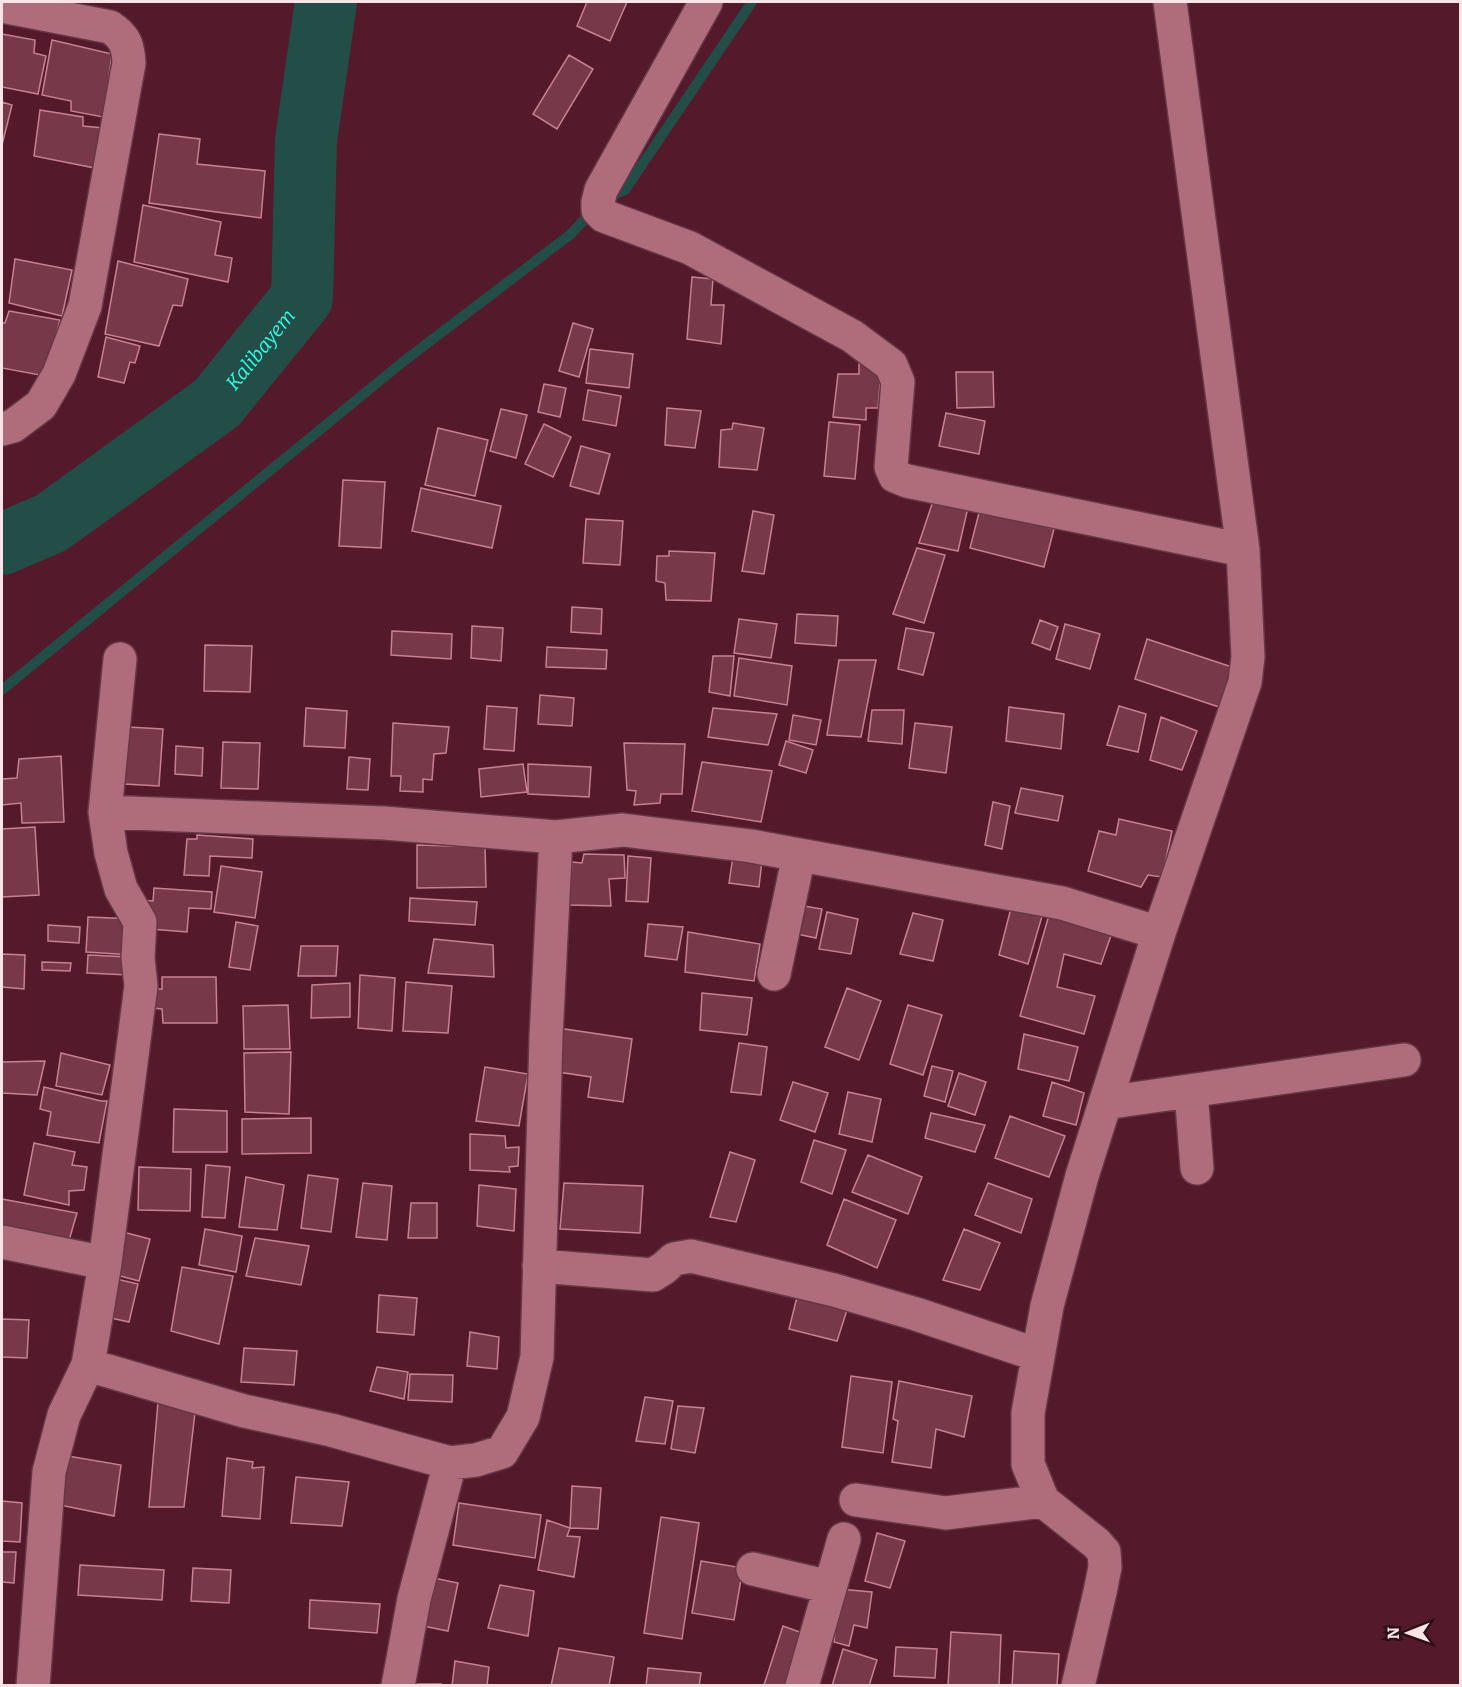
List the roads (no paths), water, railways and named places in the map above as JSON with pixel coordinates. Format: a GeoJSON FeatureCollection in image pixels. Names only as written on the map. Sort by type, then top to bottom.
{"type":"FeatureCollection","features":[{"type":"Feature","properties":{"kind":"street"},"geometry":{"type":"LineString","coordinates":[[706,2],[601,190],[598,206],[604,216],[690,248],[852,336],[891,365],[898,382],[891,460],[895,476],[907,481],[1242,550]]}},
{"type":"Feature","properties":{"kind":"street"},"geometry":{"type":"LineString","coordinates":[[1078,1686],[1102,1584],[1105,1567],[1104,1552],[1043,1501],[1028,1464],[1028,1413],[1047,1306],[1082,1176],[1159,933],[1245,682],[1248,657],[1242,550],[1170,2]]}},
{"type":"Feature","properties":{"kind":"street"},"geometry":{"type":"LineString","coordinates":[[2,6],[110,27],[121,34],[128,45],[129,63],[85,306],[59,374],[41,405],[13,426],[2,429]]}},
{"type":"Feature","properties":{"kind":"street"},"geometry":{"type":"LineString","coordinates":[[33,1686],[49,1472],[64,1415],[88,1365],[105,1263],[141,986],[138,958],[140,922],[121,889],[111,853],[105,812],[120,659]]}},
{"type":"Feature","properties":{"kind":"street"},"geometry":{"type":"LineString","coordinates":[[105,812],[384,823],[556,837],[623,830],[751,846],[1062,903],[1159,933]]}},
{"type":"Feature","properties":{"kind":"street"},"geometry":{"type":"LineString","coordinates":[[88,1365],[244,1412],[331,1430],[450,1462],[476,1460],[502,1452],[523,1417],[537,1357],[546,1037],[556,837]]}},
{"type":"Feature","properties":{"kind":"street"},"geometry":{"type":"LineString","coordinates":[[774,974],[799,855]]}},
{"type":"Feature","properties":{"kind":"street"},"geometry":{"type":"LineString","coordinates":[[1105,1103],[1404,1060]]}},
{"type":"Feature","properties":{"kind":"street"},"geometry":{"type":"LineString","coordinates":[[1191,1091],[1197,1168]]}},
{"type":"Feature","properties":{"kind":"street"},"geometry":{"type":"LineString","coordinates":[[2,1242],[105,1263]]}},
{"type":"Feature","properties":{"kind":"street"},"geometry":{"type":"LineString","coordinates":[[539,1266],[653,1275],[674,1259],[691,1257],[834,1290],[916,1314],[1038,1355]]}},
{"type":"Feature","properties":{"kind":"street"},"geometry":{"type":"LineString","coordinates":[[398,1686],[414,1599],[450,1462]]}},
{"type":"Feature","properties":{"kind":"street"},"geometry":{"type":"LineString","coordinates":[[855,1500],[946,1512],[1043,1501]]}},
{"type":"Feature","properties":{"kind":"street"},"geometry":{"type":"LineString","coordinates":[[802,1686],[844,1539]]}},
{"type":"Feature","properties":{"kind":"street"},"geometry":{"type":"LineString","coordinates":[[753,1569],[830,1587]]}},
{"type":"Feature","properties":{"kind":"waterway","name":"Kalibayem"},"geometry":{"type":"LineString","coordinates":[[2,544],[51,523],[217,403],[302,298],[306,140],[326,2]]}},
{"type":"Feature","properties":{"kind":"waterway"},"geometry":{"type":"LineString","coordinates":[[605,198],[625,190],[752,2]]}},
{"type":"Feature","properties":{"kind":"waterway"},"geometry":{"type":"LineString","coordinates":[[2,690],[404,361],[571,234],[594,209]]}}]}
